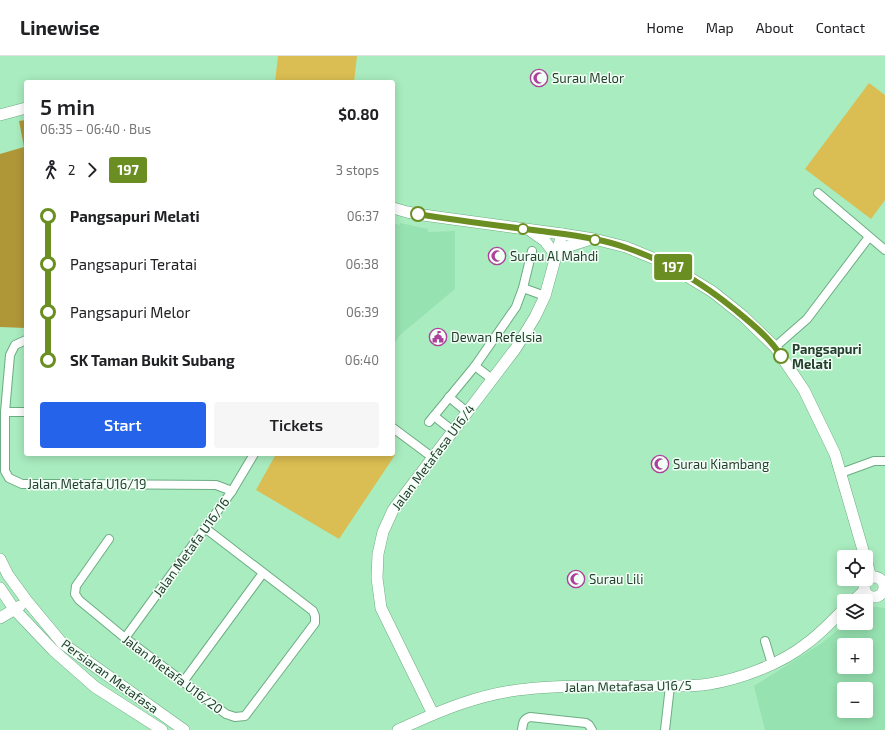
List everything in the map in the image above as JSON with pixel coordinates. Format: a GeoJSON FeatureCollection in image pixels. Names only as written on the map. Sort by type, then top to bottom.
{"type":"FeatureCollection","features":[{"type":"Feature","properties":{"kind":"street"},"geometry":{"type":"LineString","coordinates":[[0,115],[24,109]]}},
{"type":"Feature","properties":{"kind":"street"},"geometry":{"type":"LineString","coordinates":[[818,194],[885,250]]}},
{"type":"Feature","properties":{"kind":"street"},"geometry":{"type":"LineString","coordinates":[[395,209],[411,213],[562,234],[626,247],[667,264],[713,292],[743,316],[775,346],[804,390],[835,454],[864,550]]}},
{"type":"Feature","properties":{"kind":"street"},"geometry":{"type":"LineString","coordinates":[[529,230],[545,241],[556,256],[566,248],[590,239]]}},
{"type":"Feature","properties":{"kind":"street","name":"Jalan Metafasa U16/4"},"geometry":{"type":"LineString","coordinates":[[433,714],[382,608],[377,578],[378,554],[383,532],[393,510],[516,348],[535,317],[545,296],[562,234]]}},
{"type":"Feature","properties":{"kind":"street"},"geometry":{"type":"LineString","coordinates":[[775,346],[807,319],[869,237]]}},
{"type":"Feature","properties":{"kind":"street","name":"Jalan Metafasa U16/4"},"geometry":{"type":"LineString","coordinates":[[453,431],[432,419],[475,366],[516,307],[523,288],[532,251]]}},
{"type":"Feature","properties":{"kind":"street"},"geometry":{"type":"LineString","coordinates":[[523,288],[545,296]]}},
{"type":"Feature","properties":{"kind":"street","name":"Jalan Metafa U16/19"},"geometry":{"type":"LineString","coordinates":[[24,341],[15,345],[10,354],[5,412],[5,471],[9,478],[22,484],[216,486],[232,491]]}},
{"type":"Feature","properties":{"kind":"street"},"geometry":{"type":"LineString","coordinates":[[475,366],[492,379]]}},
{"type":"Feature","properties":{"kind":"street"},"geometry":{"type":"LineString","coordinates":[[449,397],[467,412]]}},
{"type":"Feature","properties":{"kind":"street"},"geometry":{"type":"LineString","coordinates":[[5,412],[24,412]]}},
{"type":"Feature","properties":{"kind":"street"},"geometry":{"type":"LineString","coordinates":[[395,429],[432,457]]}},
{"type":"Feature","properties":{"kind":"street","name":"Jalan Metafa U16/16"},"geometry":{"type":"LineString","coordinates":[[125,638],[232,491],[253,456]]}},
{"type":"Feature","properties":{"kind":"street"},"geometry":{"type":"LineString","coordinates":[[841,473],[874,461],[885,461]]}},
{"type":"Feature","properties":{"kind":"street","name":"Jalan Metafa U16/20"},"geometry":{"type":"LineString","coordinates":[[109,539],[76,586],[75,594],[79,600],[125,638],[226,714],[235,717],[245,716],[315,623],[315,616],[313,611],[205,528]]}},
{"type":"Feature","properties":{"kind":"street","name":"Persiaran Metafasa"},"geometry":{"type":"LineString","coordinates":[[0,559],[8,575],[27,602],[62,643],[184,730]]}},
{"type":"Feature","properties":{"kind":"street"},"geometry":{"type":"LineString","coordinates":[[183,682],[263,573]]}},
{"type":"Feature","properties":{"kind":"street"},"geometry":{"type":"LineString","coordinates":[[865,586],[865,590],[870,596],[877,597],[883,592],[884,584],[879,578],[873,578]]}},
{"type":"Feature","properties":{"kind":"street","name":"Persiaran Metafasa"},"geometry":{"type":"LineString","coordinates":[[0,588],[14,610],[53,650],[95,687],[162,730]]}},
{"type":"Feature","properties":{"kind":"street"},"geometry":{"type":"LineString","coordinates":[[861,594],[865,590]]}},
{"type":"Feature","properties":{"kind":"street"},"geometry":{"type":"LineString","coordinates":[[0,618],[27,602]]}},
{"type":"Feature","properties":{"kind":"street","name":"Jalan Metafasa U16/5"},"geometry":{"type":"LineString","coordinates":[[398,730],[464,702],[495,694],[525,689],[550,687],[670,686],[708,684],[740,677],[772,664],[806,645],[837,616]]}},
{"type":"Feature","properties":{"kind":"street"},"geometry":{"type":"LineString","coordinates":[[765,642],[772,664]]}},
{"type":"Feature","properties":{"kind":"street"},"geometry":{"type":"LineString","coordinates":[[665,730],[670,686]]}},
{"type":"Feature","properties":{"kind":"street"},"geometry":{"type":"LineString","coordinates":[[522,730],[523,723],[526,718],[530,717],[586,723],[592,730]]}},
{"type":"Feature","properties":{"kind":"shaded area"},"geometry":{"type":"Polygon","coordinates":[[[278,56],[357,56],[354,80],[275,80],[278,56]]]}},
{"type":"Feature","properties":{"kind":"shaded area"},"geometry":{"type":"Polygon","coordinates":[[[869,83],[885,95],[885,200],[871,219],[805,169],[869,83]]]}},
{"type":"Feature","properties":{"kind":"shaded area"},"geometry":{"type":"Polygon","coordinates":[[[24,120],[24,147],[19,121],[24,120]]]}},
{"type":"Feature","properties":{"kind":"shaded area"},"geometry":{"type":"Polygon","coordinates":[[[24,147],[24,328],[0,327],[0,154],[24,147]]]}},
{"type":"Feature","properties":{"kind":"shaded area"},"geometry":{"type":"Polygon","coordinates":[[[400,223],[428,229],[428,232],[455,231],[455,289],[400,335],[395,342],[395,224],[400,225],[400,223]]]}},
{"type":"Feature","properties":{"kind":"shaded area"},"geometry":{"type":"Polygon","coordinates":[[[275,456],[394,456],[339,539],[256,490],[275,456]]]}},
{"type":"Feature","properties":{"kind":"shaded area"},"geometry":{"type":"Polygon","coordinates":[[[873,607],[885,608],[885,730],[765,730],[754,686],[822,643],[838,630],[873,630],[873,607]]]}},
{"type":"Feature","properties":{"kind":"bus line","name":"197"},"geometry":{"type":"LineString","coordinates":[[418,214],[562,234],[626,247],[667,264],[713,292],[743,316],[775,346],[781,356]]}},
{"type":"Feature","properties":{"kind":"place","name":"Surau Melor"},"geometry":{"type":"Point","coordinates":[539,78]}},
{"type":"Feature","properties":{"kind":"place","name":"Surau Al Mahdi"},"geometry":{"type":"Point","coordinates":[497,256]}},
{"type":"Feature","properties":{"kind":"place","name":"Dewan Refelsia"},"geometry":{"type":"Point","coordinates":[438,337]}},
{"type":"Feature","properties":{"kind":"place","name":"Pangsapuri Melati"},"geometry":{"type":"Point","coordinates":[781,356]}},
{"type":"Feature","properties":{"kind":"place","name":"Surau Kiambang"},"geometry":{"type":"Point","coordinates":[660,464]}},
{"type":"Feature","properties":{"kind":"place","name":"Surau Lili"},"geometry":{"type":"Point","coordinates":[576,579]}}]}
